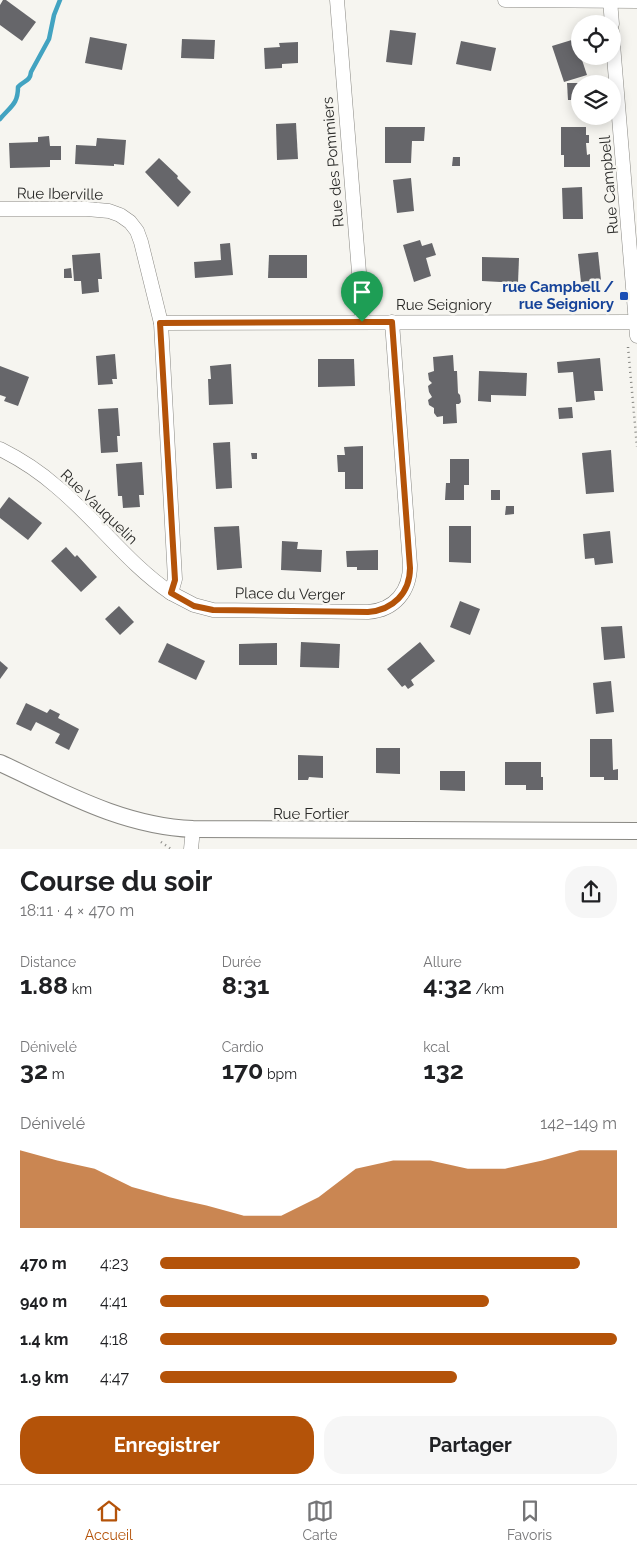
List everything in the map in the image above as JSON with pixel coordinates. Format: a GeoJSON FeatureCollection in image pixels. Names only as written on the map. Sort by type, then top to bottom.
{"type":"FeatureCollection","features":[{"type":"Feature","properties":{"kind":"street","name":"Rue des Pommiers"},"geometry":{"type":"LineString","coordinates":[[337,0],[362,322]]}},
{"type":"Feature","properties":{"kind":"street"},"geometry":{"type":"LineString","coordinates":[[505,0],[637,1]]}},
{"type":"Feature","properties":{"kind":"street"},"geometry":{"type":"LineString","coordinates":[[610,1],[611,15]]}},
{"type":"Feature","properties":{"kind":"street","name":"Rue Campbell"},"geometry":{"type":"LineString","coordinates":[[615,65],[636,322],[632,340]]}},
{"type":"Feature","properties":{"kind":"street","name":"Rue Iberville"},"geometry":{"type":"LineString","coordinates":[[0,209],[95,209],[115,212],[125,218],[134,226],[140,237],[160,323]]}},
{"type":"Feature","properties":{"kind":"street","name":"Place du Verger"},"geometry":{"type":"LineString","coordinates":[[171,593],[194,606],[213,610],[368,612],[385,609],[399,599],[408,584],[410,568],[392,322]]}},
{"type":"Feature","properties":{"kind":"street","name":"Rue Seigniory"},"geometry":{"type":"LineString","coordinates":[[160,323],[636,322]]}},
{"type":"Feature","properties":{"kind":"street"},"geometry":{"type":"LineString","coordinates":[[160,323],[175,580],[171,593]]}},
{"type":"Feature","properties":{"kind":"street","name":"Rue Vauquelin"},"geometry":{"type":"LineString","coordinates":[[0,449],[36,470],[58,487],[152,580],[171,593]]}},
{"type":"Feature","properties":{"kind":"street","name":"Rue Fortier"},"geometry":{"type":"LineString","coordinates":[[0,763],[86,803],[125,818],[155,826],[192,829],[637,831]]}},
{"type":"Feature","properties":{"kind":"street"},"geometry":{"type":"LineString","coordinates":[[192,829],[192,849]]}},
{"type":"Feature","properties":{"kind":"path"},"geometry":{"type":"LineString","coordinates":[[632,340],[637,447]]}},
{"type":"Feature","properties":{"kind":"path"},"geometry":{"type":"LineString","coordinates":[[160,842],[171,849]]}},
{"type":"Feature","properties":{"kind":"building"},"geometry":{"type":"Polygon","coordinates":[[[3,0],[6,0],[36,22],[22,41],[0,25],[0,5],[3,0]]]}},
{"type":"Feature","properties":{"kind":"building"},"geometry":{"type":"Polygon","coordinates":[[[390,30],[416,33],[412,65],[386,62],[390,30]]]}},
{"type":"Feature","properties":{"kind":"building"},"geometry":{"type":"Polygon","coordinates":[[[90,37],[127,44],[122,70],[85,63],[90,37]]]}},
{"type":"Feature","properties":{"kind":"building"},"geometry":{"type":"Polygon","coordinates":[[[182,39],[215,40],[214,59],[181,58],[182,39]]]}},
{"type":"Feature","properties":{"kind":"building"},"geometry":{"type":"Polygon","coordinates":[[[571,40],[571,65],[584,65],[587,75],[571,75],[571,80],[564,82],[552,46],[571,40]]]}},
{"type":"Feature","properties":{"kind":"building"},"geometry":{"type":"Polygon","coordinates":[[[461,41],[496,48],[491,71],[456,64],[461,41]]]}},
{"type":"Feature","properties":{"kind":"building"},"geometry":{"type":"Polygon","coordinates":[[[298,42],[298,63],[282,64],[282,68],[265,69],[264,48],[280,47],[279,43],[298,42]]]}},
{"type":"Feature","properties":{"kind":"building"},"geometry":{"type":"Polygon","coordinates":[[[567,83],[571,83],[571,100],[568,100],[567,83]]]}},
{"type":"Feature","properties":{"kind":"building"},"geometry":{"type":"Polygon","coordinates":[[[296,123],[298,159],[277,160],[276,124],[296,123]]]}},
{"type":"Feature","properties":{"kind":"building"},"geometry":{"type":"Polygon","coordinates":[[[385,127],[425,127],[424,141],[412,141],[411,163],[385,163],[385,127]]]}},
{"type":"Feature","properties":{"kind":"building"},"geometry":{"type":"Polygon","coordinates":[[[561,127],[586,127],[586,135],[589,135],[589,143],[586,143],[587,155],[590,154],[590,167],[564,167],[564,155],[561,155],[561,127]]]}},
{"type":"Feature","properties":{"kind":"building"},"geometry":{"type":"Polygon","coordinates":[[[49,136],[50,146],[61,146],[61,160],[50,160],[50,167],[10,168],[9,143],[38,142],[38,137],[49,136]]]}},
{"type":"Feature","properties":{"kind":"building"},"geometry":{"type":"Polygon","coordinates":[[[97,138],[126,140],[124,165],[75,164],[76,145],[96,146],[97,138]]]}},
{"type":"Feature","properties":{"kind":"building"},"geometry":{"type":"Polygon","coordinates":[[[453,157],[460,157],[460,166],[452,166],[453,157]]]}},
{"type":"Feature","properties":{"kind":"building"},"geometry":{"type":"Polygon","coordinates":[[[159,158],[191,192],[178,207],[145,172],[159,158]]]}},
{"type":"Feature","properties":{"kind":"building"},"geometry":{"type":"Polygon","coordinates":[[[411,178],[414,211],[397,213],[393,180],[411,178]]]}},
{"type":"Feature","properties":{"kind":"building"},"geometry":{"type":"Polygon","coordinates":[[[582,187],[583,219],[563,219],[562,188],[582,187]]]}},
{"type":"Feature","properties":{"kind":"building"},"geometry":{"type":"Polygon","coordinates":[[[420,240],[422,246],[432,243],[436,255],[426,258],[431,276],[414,282],[403,245],[420,240]]]}},
{"type":"Feature","properties":{"kind":"building"},"geometry":{"type":"Polygon","coordinates":[[[230,243],[233,275],[195,278],[194,262],[221,260],[220,244],[230,243]]]}},
{"type":"Feature","properties":{"kind":"building"},"geometry":{"type":"Polygon","coordinates":[[[598,252],[601,280],[581,282],[578,254],[598,252]]]}},
{"type":"Feature","properties":{"kind":"building"},"geometry":{"type":"Polygon","coordinates":[[[100,253],[102,279],[98,279],[99,292],[82,294],[81,281],[74,281],[72,255],[100,253]]]}},
{"type":"Feature","properties":{"kind":"building"},"geometry":{"type":"Polygon","coordinates":[[[269,255],[307,255],[307,278],[268,278],[269,255]]]}},
{"type":"Feature","properties":{"kind":"building"},"geometry":{"type":"Polygon","coordinates":[[[482,257],[519,258],[518,283],[482,281],[482,257]]]}},
{"type":"Feature","properties":{"kind":"building"},"geometry":{"type":"Polygon","coordinates":[[[71,268],[72,278],[64,278],[64,269],[71,268]]]}},
{"type":"Feature","properties":{"kind":"building"},"geometry":{"type":"Polygon","coordinates":[[[115,354],[117,379],[112,379],[113,384],[98,385],[96,356],[115,354]]]}},
{"type":"Feature","properties":{"kind":"building"},"geometry":{"type":"Polygon","coordinates":[[[453,355],[454,371],[457,371],[458,393],[461,402],[456,404],[457,423],[443,424],[443,416],[437,417],[434,413],[434,408],[429,405],[428,400],[432,397],[428,386],[432,383],[429,380],[428,373],[434,371],[433,357],[453,355]]]}},
{"type":"Feature","properties":{"kind":"building"},"geometry":{"type":"Polygon","coordinates":[[[600,358],[603,391],[594,391],[595,400],[576,402],[573,372],[558,373],[557,362],[600,358]]]}},
{"type":"Feature","properties":{"kind":"building"},"geometry":{"type":"Polygon","coordinates":[[[318,359],[354,359],[355,386],[318,387],[318,359]]]}},
{"type":"Feature","properties":{"kind":"building"},"geometry":{"type":"Polygon","coordinates":[[[231,364],[233,404],[209,405],[208,379],[211,379],[210,366],[231,364]]]}},
{"type":"Feature","properties":{"kind":"building"},"geometry":{"type":"Polygon","coordinates":[[[0,366],[29,377],[18,406],[4,401],[6,397],[0,395],[0,366]]]}},
{"type":"Feature","properties":{"kind":"building"},"geometry":{"type":"Polygon","coordinates":[[[479,371],[527,373],[526,396],[491,395],[491,402],[478,401],[479,371]]]}},
{"type":"Feature","properties":{"kind":"building"},"geometry":{"type":"Polygon","coordinates":[[[572,407],[573,418],[559,419],[558,408],[572,407]]]}},
{"type":"Feature","properties":{"kind":"building"},"geometry":{"type":"Polygon","coordinates":[[[118,408],[120,436],[117,436],[118,452],[101,453],[98,409],[118,408]]]}},
{"type":"Feature","properties":{"kind":"building"},"geometry":{"type":"Polygon","coordinates":[[[230,442],[232,488],[216,489],[213,443],[230,442]]]}},
{"type":"Feature","properties":{"kind":"building"},"geometry":{"type":"Polygon","coordinates":[[[363,446],[363,489],[345,489],[345,472],[338,472],[337,455],[345,455],[344,447],[363,446]]]}},
{"type":"Feature","properties":{"kind":"building"},"geometry":{"type":"Polygon","coordinates":[[[611,450],[614,492],[586,494],[582,453],[611,450]]]}},
{"type":"Feature","properties":{"kind":"building"},"geometry":{"type":"Polygon","coordinates":[[[251,453],[257,453],[257,459],[252,459],[251,453]]]}},
{"type":"Feature","properties":{"kind":"building"},"geometry":{"type":"Polygon","coordinates":[[[450,459],[469,459],[469,485],[464,485],[464,500],[445,500],[446,483],[450,483],[450,459]]]}},
{"type":"Feature","properties":{"kind":"building"},"geometry":{"type":"Polygon","coordinates":[[[142,462],[144,495],[139,495],[140,507],[123,508],[122,496],[118,496],[116,464],[142,462]]]}},
{"type":"Feature","properties":{"kind":"building"},"geometry":{"type":"Polygon","coordinates":[[[491,490],[500,490],[500,500],[491,500],[491,490]]]}},
{"type":"Feature","properties":{"kind":"building"},"geometry":{"type":"Polygon","coordinates":[[[9,497],[42,523],[28,540],[0,518],[0,509],[9,497]]]}},
{"type":"Feature","properties":{"kind":"building"},"geometry":{"type":"Polygon","coordinates":[[[506,506],[514,506],[514,514],[505,515],[506,506]]]}},
{"type":"Feature","properties":{"kind":"building"},"geometry":{"type":"Polygon","coordinates":[[[239,526],[242,568],[217,570],[214,527],[239,526]]]}},
{"type":"Feature","properties":{"kind":"building"},"geometry":{"type":"Polygon","coordinates":[[[449,526],[471,526],[471,563],[449,562],[449,526]]]}},
{"type":"Feature","properties":{"kind":"building"},"geometry":{"type":"Polygon","coordinates":[[[610,531],[613,563],[595,565],[594,558],[585,559],[583,534],[610,531]]]}},
{"type":"Feature","properties":{"kind":"building"},"geometry":{"type":"Polygon","coordinates":[[[282,541],[298,542],[297,549],[322,550],[321,572],[281,570],[282,541]]]}},
{"type":"Feature","properties":{"kind":"building"},"geometry":{"type":"Polygon","coordinates":[[[66,547],[75,557],[77,555],[97,577],[81,592],[51,561],[66,547]]]}},
{"type":"Feature","properties":{"kind":"building"},"geometry":{"type":"Polygon","coordinates":[[[378,550],[378,570],[357,570],[357,567],[347,567],[346,551],[378,550]]]}},
{"type":"Feature","properties":{"kind":"building"},"geometry":{"type":"Polygon","coordinates":[[[460,601],[480,609],[470,635],[450,627],[460,601]]]}},
{"type":"Feature","properties":{"kind":"building"},"geometry":{"type":"Polygon","coordinates":[[[119,606],[134,622],[120,635],[105,619],[119,606]]]}},
{"type":"Feature","properties":{"kind":"building"},"geometry":{"type":"Polygon","coordinates":[[[622,626],[625,658],[604,660],[601,627],[622,626]]]}},
{"type":"Feature","properties":{"kind":"building"},"geometry":{"type":"Polygon","coordinates":[[[301,642],[340,644],[339,668],[300,667],[301,642]]]}},
{"type":"Feature","properties":{"kind":"building"},"geometry":{"type":"Polygon","coordinates":[[[420,642],[435,661],[411,680],[414,685],[408,689],[405,685],[402,687],[387,669],[420,642]]]}},
{"type":"Feature","properties":{"kind":"building"},"geometry":{"type":"Polygon","coordinates":[[[167,643],[205,661],[196,680],[158,662],[167,643]]]}},
{"type":"Feature","properties":{"kind":"building"},"geometry":{"type":"Polygon","coordinates":[[[277,643],[277,665],[239,665],[239,644],[277,643]]]}},
{"type":"Feature","properties":{"kind":"building"},"geometry":{"type":"Polygon","coordinates":[[[0,661],[8,668],[0,679],[0,661]]]}},
{"type":"Feature","properties":{"kind":"building"},"geometry":{"type":"Polygon","coordinates":[[[611,681],[614,712],[596,714],[593,683],[611,681]]]}},
{"type":"Feature","properties":{"kind":"building"},"geometry":{"type":"Polygon","coordinates":[[[26,703],[47,713],[50,709],[60,714],[58,718],[79,729],[69,750],[55,743],[60,734],[36,722],[31,731],[16,724],[26,703]]]}},
{"type":"Feature","properties":{"kind":"building"},"geometry":{"type":"Polygon","coordinates":[[[590,739],[612,739],[613,770],[618,769],[618,780],[590,777],[590,739]]]}},
{"type":"Feature","properties":{"kind":"building"},"geometry":{"type":"Polygon","coordinates":[[[376,748],[400,748],[400,774],[376,773],[376,748]]]}},
{"type":"Feature","properties":{"kind":"building"},"geometry":{"type":"Polygon","coordinates":[[[298,755],[323,756],[323,778],[309,777],[308,780],[298,780],[298,755]]]}},
{"type":"Feature","properties":{"kind":"building"},"geometry":{"type":"Polygon","coordinates":[[[505,762],[541,762],[543,790],[526,790],[526,785],[505,785],[505,762]]]}},
{"type":"Feature","properties":{"kind":"building"},"geometry":{"type":"Polygon","coordinates":[[[440,771],[465,771],[465,791],[440,790],[440,771]]]}},
{"type":"Feature","properties":{"kind":"waterway"},"geometry":{"type":"LineString","coordinates":[[0,119],[11,108],[17,97],[18,87],[29,78],[49,39],[54,15],[60,0]]}},
{"type":"Feature","properties":{"kind":"place","name":"rue Campbell / rue Seigniory"},"geometry":{"type":"Point","coordinates":[624,296]}},
{"type":"Feature","properties":{"kind":"route"},"geometry":{"type":"LineString","coordinates":[[362,322],[392,322],[410,568],[406,590],[395,603],[385,609],[368,612],[213,610],[194,606],[171,593],[175,580],[160,323],[362,322]]}}]}
